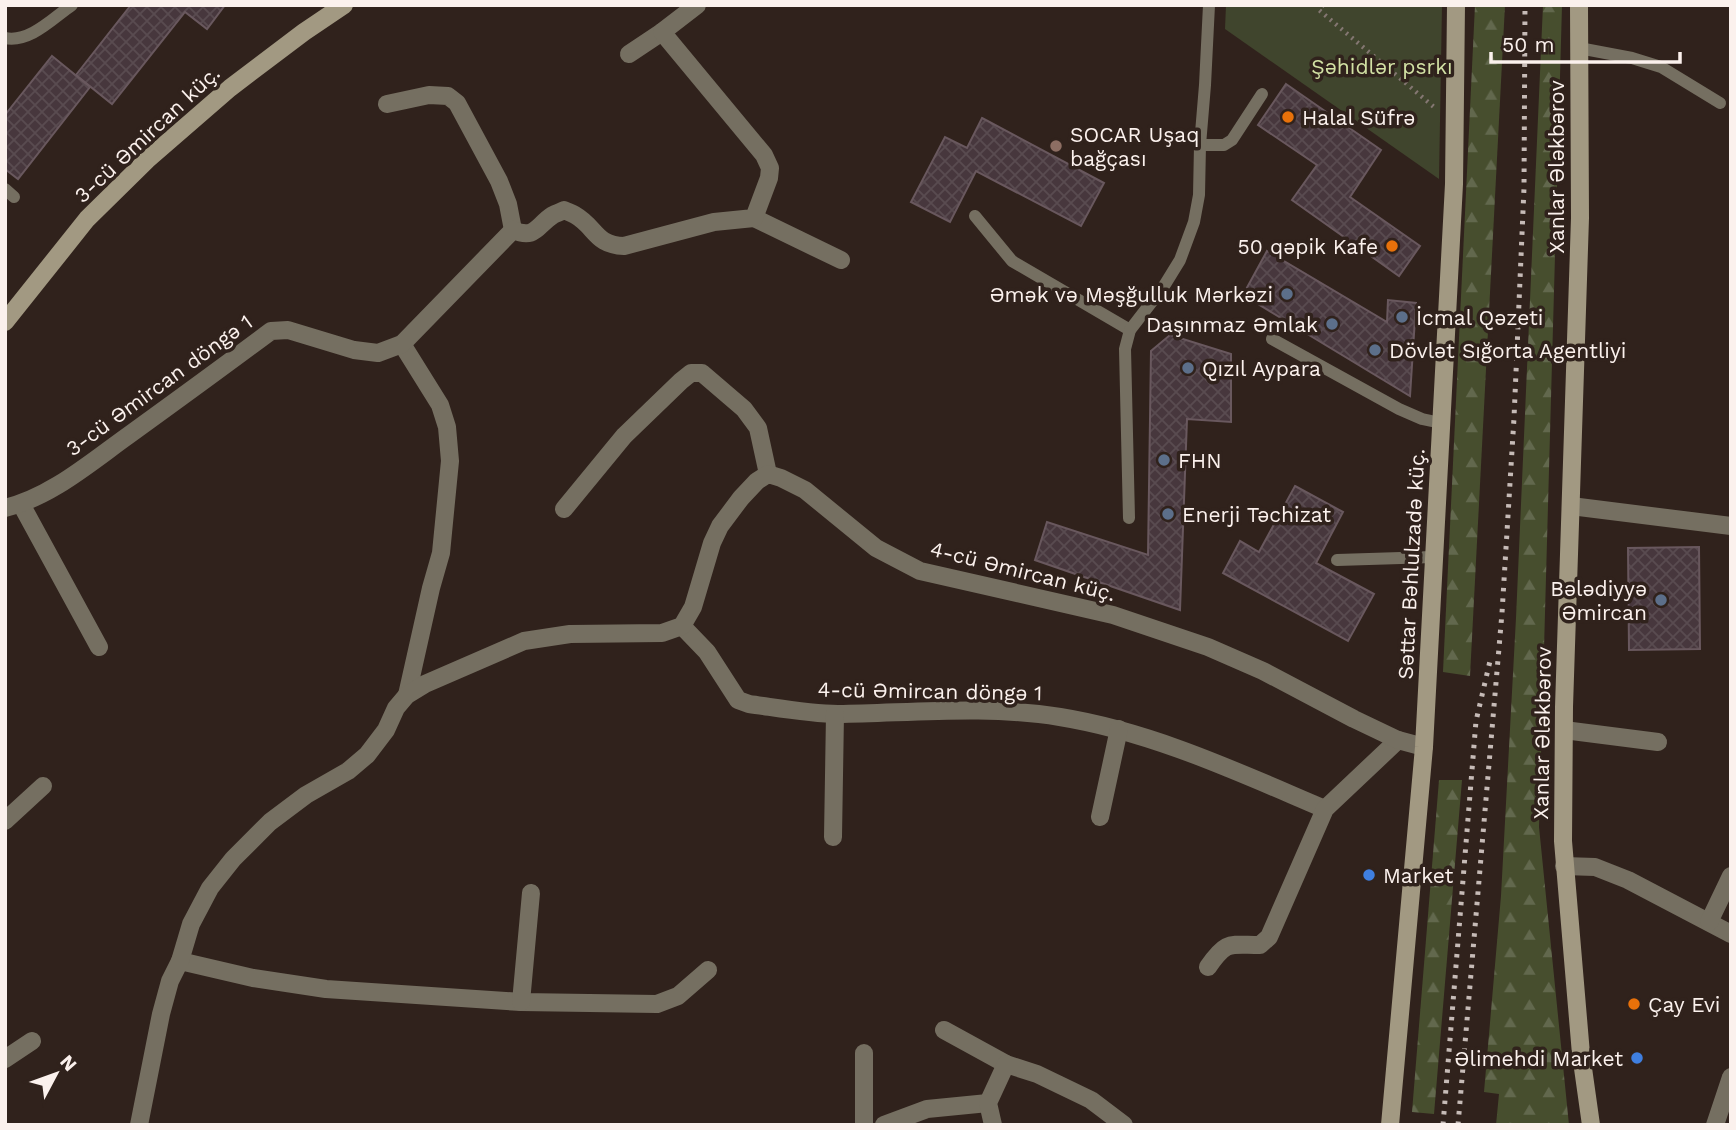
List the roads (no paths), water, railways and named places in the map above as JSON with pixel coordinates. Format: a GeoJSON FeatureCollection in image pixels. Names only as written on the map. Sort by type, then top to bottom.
{"type":"FeatureCollection","features":[{"type":"Feature","properties":{"kind":"main road","name":"3-cü Əmircan küç."},"geometry":{"type":"LineString","coordinates":[[5,322],[87,219],[148,160],[230,88],[344,5]]}},
{"type":"Feature","properties":{"kind":"main road","name":"Səttar Bəhlulzadə küç."},"geometry":{"type":"LineString","coordinates":[[1390,1125],[1424,747],[1454,184],[1456,5]]}},
{"type":"Feature","properties":{"kind":"main road","name":"Xanlar Ələkbərov"},"geometry":{"type":"LineString","coordinates":[[1579,5],[1580,218],[1564,730],[1564,866],[1581,1054],[1591,1125]]}},
{"type":"Feature","properties":{"kind":"street"},"geometry":{"type":"LineString","coordinates":[[629,54],[697,5]]}},
{"type":"Feature","properties":{"kind":"street"},"geometry":{"type":"LineString","coordinates":[[662,32],[764,155],[770,168],[769,178],[754,218]]}},
{"type":"Feature","properties":{"kind":"street"},"geometry":{"type":"LineString","coordinates":[[387,104],[429,95],[448,96],[457,103],[499,181],[508,204],[513,230]]}},
{"type":"Feature","properties":{"kind":"street"},"geometry":{"type":"LineString","coordinates":[[513,230],[522,234],[536,231],[553,215],[564,210],[576,215],[601,240],[613,246],[624,246],[714,222],[754,218],[841,261]]}},
{"type":"Feature","properties":{"kind":"street"},"geometry":{"type":"LineString","coordinates":[[407,695],[441,553],[450,461],[447,427],[440,405],[402,344],[513,230]]}},
{"type":"Feature","properties":{"kind":"street","name":"3-cü Əmircan döngə 1"},"geometry":{"type":"LineString","coordinates":[[13,506],[73,475],[271,331],[288,330],[377,353],[402,344]]}},
{"type":"Feature","properties":{"kind":"street"},"geometry":{"type":"LineString","coordinates":[[139,1125],[170,981],[180,961],[191,924],[210,888],[233,859],[270,822],[306,795],[348,771],[367,755],[386,730],[396,708],[407,695],[425,684],[524,641],[570,634],[662,633],[682,626],[693,607],[712,543],[720,526],[741,498],[768,474],[758,428],[744,409],[702,373],[691,373],[624,436],[564,509]]}},
{"type":"Feature","properties":{"kind":"street","name":"4-cü Əmircan küç."},"geometry":{"type":"LineString","coordinates":[[768,474],[806,490],[876,548],[920,571],[1113,615],[1208,647],[1263,671],[1398,740],[1424,747]]}},
{"type":"Feature","properties":{"kind":"street"},"geometry":{"type":"LineString","coordinates":[[13,506],[99,647]]}},
{"type":"Feature","properties":{"kind":"street"},"geometry":{"type":"LineString","coordinates":[[1571,506],[1731,526]]}},
{"type":"Feature","properties":{"kind":"street","name":"4-cü Əmircan döngə 1"},"geometry":{"type":"LineString","coordinates":[[682,626],[707,652],[738,700],[748,704],[835,714],[1012,711],[1060,717],[1119,729],[1185,752],[1325,809]]}},
{"type":"Feature","properties":{"kind":"street"},"geometry":{"type":"LineString","coordinates":[[834,836],[835,714]]}},
{"type":"Feature","properties":{"kind":"street"},"geometry":{"type":"LineString","coordinates":[[1100,817],[1119,729]]}},
{"type":"Feature","properties":{"kind":"street"},"geometry":{"type":"LineString","coordinates":[[1564,730],[1658,743]]}},
{"type":"Feature","properties":{"kind":"street"},"geometry":{"type":"LineString","coordinates":[[1208,967],[1218,952],[1228,945],[1260,945],[1269,937],[1325,809],[1398,740]]}},
{"type":"Feature","properties":{"kind":"street"},"geometry":{"type":"LineString","coordinates":[[5,821],[43,786]]}},
{"type":"Feature","properties":{"kind":"street"},"geometry":{"type":"LineString","coordinates":[[1564,866],[1595,867],[1628,880],[1731,934]]}},
{"type":"Feature","properties":{"kind":"street"},"geometry":{"type":"LineString","coordinates":[[1709,922],[1731,876]]}},
{"type":"Feature","properties":{"kind":"street"},"geometry":{"type":"LineString","coordinates":[[521,1002],[531,893]]}},
{"type":"Feature","properties":{"kind":"street"},"geometry":{"type":"LineString","coordinates":[[180,961],[253,978],[326,989],[521,1002],[657,1004],[678,996],[708,970]]}},
{"type":"Feature","properties":{"kind":"street"},"geometry":{"type":"LineString","coordinates":[[944,1030],[1006,1064],[1037,1074],[1091,1100],[1124,1125]]}},
{"type":"Feature","properties":{"kind":"street"},"geometry":{"type":"LineString","coordinates":[[5,1059],[32,1041]]}},
{"type":"Feature","properties":{"kind":"street"},"geometry":{"type":"LineString","coordinates":[[864,1053],[864,1125]]}},
{"type":"Feature","properties":{"kind":"street"},"geometry":{"type":"LineString","coordinates":[[993,1125],[988,1103],[1006,1064]]}},
{"type":"Feature","properties":{"kind":"street"},"geometry":{"type":"LineString","coordinates":[[1715,1125],[1731,1077]]}},
{"type":"Feature","properties":{"kind":"street"},"geometry":{"type":"LineString","coordinates":[[884,1125],[927,1109],[988,1103]]}},
{"type":"Feature","properties":{"kind":"lane"},"geometry":{"type":"LineString","coordinates":[[5,38],[11,40],[32,34],[72,5]]}},
{"type":"Feature","properties":{"kind":"lane"},"geometry":{"type":"LineString","coordinates":[[1129,518],[1125,349],[1130,330],[1180,260],[1194,222],[1199,195],[1209,5]]}},
{"type":"Feature","properties":{"kind":"lane"},"geometry":{"type":"LineString","coordinates":[[1579,48],[1632,58],[1661,67],[1720,103]]}},
{"type":"Feature","properties":{"kind":"lane"},"geometry":{"type":"LineString","coordinates":[[1200,145],[1224,145],[1232,140],[1262,94]]}},
{"type":"Feature","properties":{"kind":"lane"},"geometry":{"type":"LineString","coordinates":[[975,216],[1012,261],[1130,330]]}},
{"type":"Feature","properties":{"kind":"lane"},"geometry":{"type":"LineString","coordinates":[[1272,339],[1399,409],[1422,419],[1441,423]]}},
{"type":"Feature","properties":{"kind":"lane"},"geometry":{"type":"LineString","coordinates":[[1336,560],[1433,557]]}},
{"type":"Feature","properties":{"kind":"railway"},"geometry":{"type":"LineString","coordinates":[[1458,1125],[1502,613],[1514,418],[1524,188],[1525,5]]}},
{"type":"Feature","properties":{"kind":"railway"},"geometry":{"type":"LineString","coordinates":[[1443,1125],[1476,721],[1490,661]]}},
{"type":"Feature","properties":{"kind":"place","name":"Halal Süfrə"},"geometry":{"type":"Point","coordinates":[1288,117]}},
{"type":"Feature","properties":{"kind":"place","name":"SOCAR Uşaq bağçası"},"geometry":{"type":"Point","coordinates":[1056,146]}},
{"type":"Feature","properties":{"kind":"place","name":"50 qəpik Kafe"},"geometry":{"type":"Point","coordinates":[1392,246]}},
{"type":"Feature","properties":{"kind":"place","name":"Əmək və Məşğulluk Mərkəzi"},"geometry":{"type":"Point","coordinates":[1287,294]}},
{"type":"Feature","properties":{"kind":"place","name":"İcmal Qəzeti"},"geometry":{"type":"Point","coordinates":[1402,317]}},
{"type":"Feature","properties":{"kind":"place","name":"Daşınmaz Əmlak"},"geometry":{"type":"Point","coordinates":[1332,324]}},
{"type":"Feature","properties":{"kind":"place","name":"Dövlət Sığorta Agentliyi"},"geometry":{"type":"Point","coordinates":[1375,350]}},
{"type":"Feature","properties":{"kind":"place","name":"Qızıl Aypara"},"geometry":{"type":"Point","coordinates":[1188,368]}},
{"type":"Feature","properties":{"kind":"place","name":"FHN"},"geometry":{"type":"Point","coordinates":[1164,460]}},
{"type":"Feature","properties":{"kind":"place","name":"Enerji Təchizat"},"geometry":{"type":"Point","coordinates":[1168,514]}},
{"type":"Feature","properties":{"kind":"place","name":"Bələdiyyə Əmircan"},"geometry":{"type":"Point","coordinates":[1661,600]}},
{"type":"Feature","properties":{"kind":"place","name":"Market"},"geometry":{"type":"Point","coordinates":[1369,875]}},
{"type":"Feature","properties":{"kind":"place","name":"Çay Evi"},"geometry":{"type":"Point","coordinates":[1634,1004]}},
{"type":"Feature","properties":{"kind":"place","name":"Əlimehdi Market"},"geometry":{"type":"Point","coordinates":[1637,1058]}},
{"type":"Feature","properties":{"kind":"park label","name":"Şəhidlər psrkı"},"geometry":{"type":"Point","coordinates":[1382,66]}}]}
